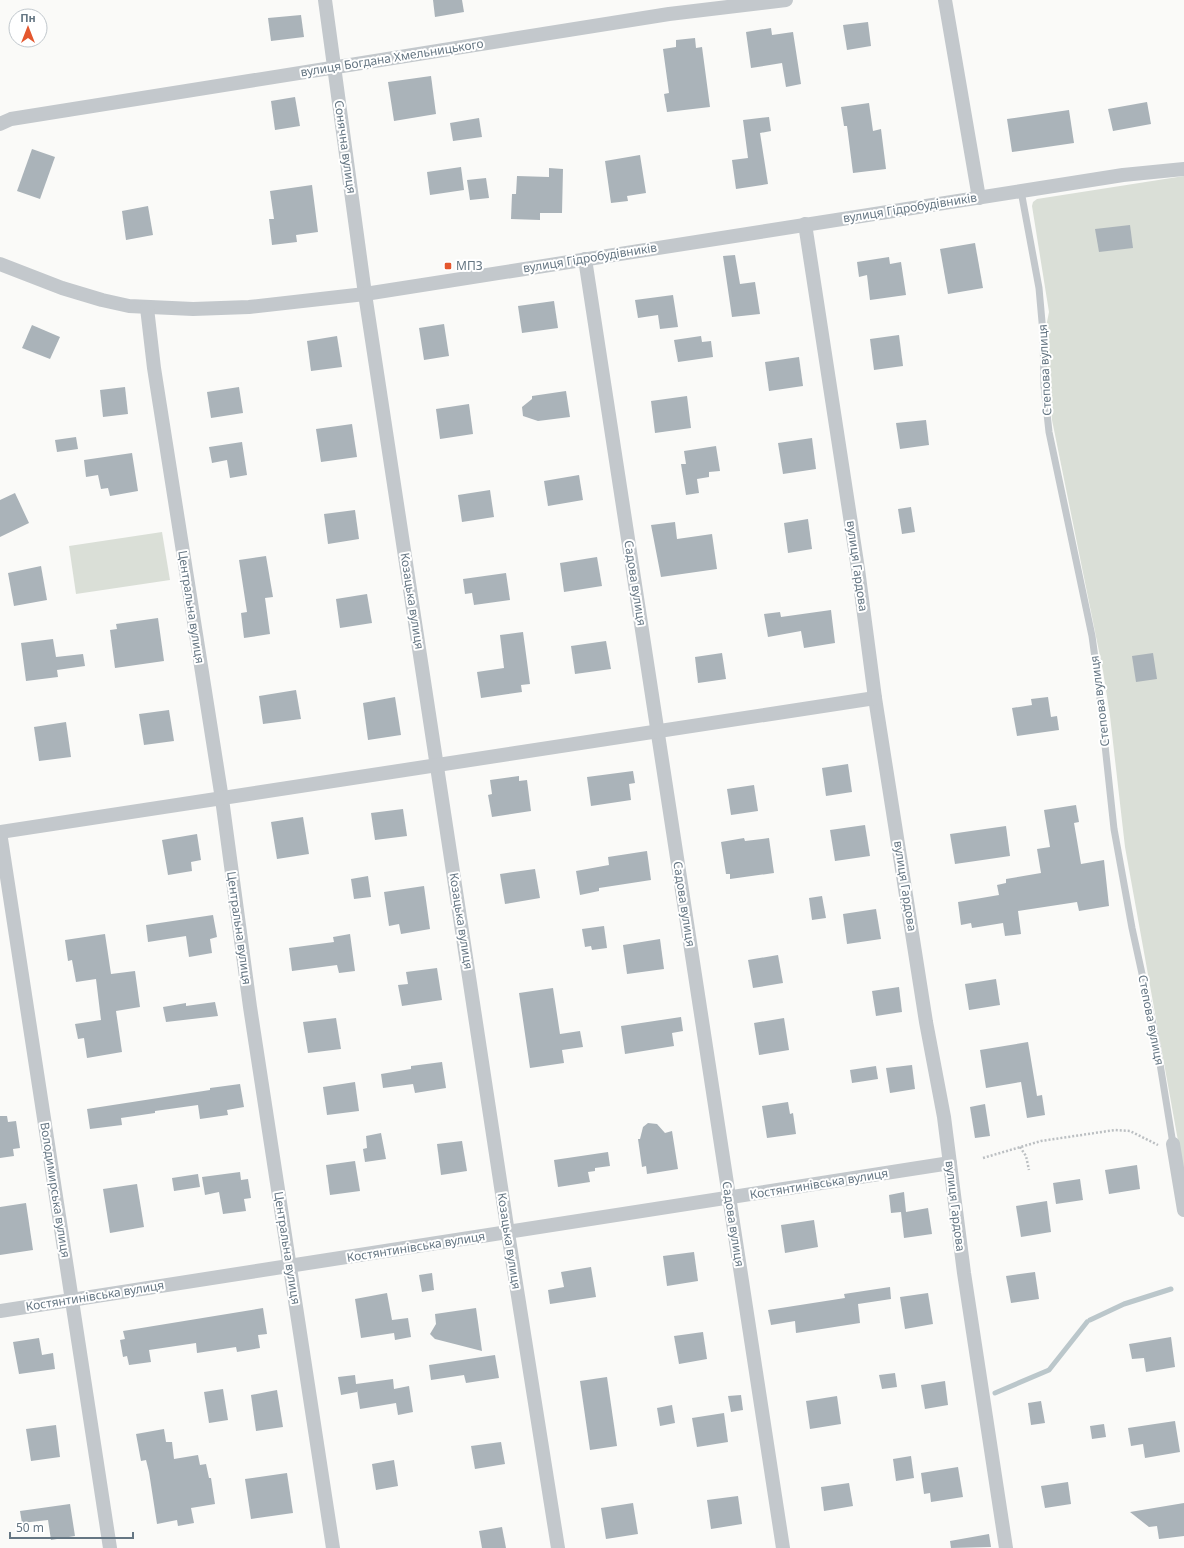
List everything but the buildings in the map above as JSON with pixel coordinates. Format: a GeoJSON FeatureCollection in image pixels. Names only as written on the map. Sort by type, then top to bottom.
{"type":"FeatureCollection","features":[{"type":"Feature","properties":{"kind":"street","name":"Сонячна вулиця"},"geometry":{"type":"LineString","coordinates":[[326,0],[365,294]]}},
{"type":"Feature","properties":{"kind":"street","name":"вулиця Богдана Хмельницького"},"geometry":{"type":"LineString","coordinates":[[0,124],[11,119],[670,14],[786,0]]}},
{"type":"Feature","properties":{"kind":"street"},"geometry":{"type":"LineString","coordinates":[[945,0],[979,198]]}},
{"type":"Feature","properties":{"kind":"street","name":"вулиця Гідробудівників"},"geometry":{"type":"LineString","coordinates":[[0,264],[102,300],[129,306],[147,308],[249,307],[365,294],[1144,172],[1184,169]]}},
{"type":"Feature","properties":{"kind":"street","name":"вулиця Гардова"},"geometry":{"type":"LineString","coordinates":[[805,224],[858,569],[875,698],[926,1022],[940,1091],[965,1280],[1006,1548]]}},
{"type":"Feature","properties":{"kind":"street","name":"Садова вулиця"},"geometry":{"type":"LineString","coordinates":[[585,259],[783,1548]]}},
{"type":"Feature","properties":{"kind":"street","name":"Козацька вулиця"},"geometry":{"type":"LineString","coordinates":[[365,294],[508,1233],[558,1548]]}},
{"type":"Feature","properties":{"kind":"street","name":"Центральна вулиця"},"geometry":{"type":"LineString","coordinates":[[147,308],[153,361],[222,799],[250,1007],[333,1548]]}},
{"type":"Feature","properties":{"kind":"street"},"geometry":{"type":"LineString","coordinates":[[0,832],[875,698]]}},
{"type":"Feature","properties":{"kind":"street","name":"Володимирська вулиця"},"geometry":{"type":"LineString","coordinates":[[0,832],[110,1548]]}},
{"type":"Feature","properties":{"kind":"street","name":"Степова вулиця"},"geometry":{"type":"LineString","coordinates":[[1173,1144],[1184,1210]]}},
{"type":"Feature","properties":{"kind":"street","name":"Костянтинівська вулиця"},"geometry":{"type":"LineString","coordinates":[[0,1311],[950,1163]]}},
{"type":"Feature","properties":{"kind":"lane","name":"Степова вулиця"},"geometry":{"type":"LineString","coordinates":[[1021,191],[1039,288],[1043,333],[1044,386],[1049,432],[1093,643],[1114,829],[1132,928],[1155,1033],[1173,1144]]}},
{"type":"Feature","properties":{"kind":"path"},"geometry":{"type":"LineString","coordinates":[[983,1158],[1041,1141],[1123,1130],[1130,1131],[1157,1145],[1173,1144]]}},
{"type":"Feature","properties":{"kind":"path"},"geometry":{"type":"LineString","coordinates":[[1020,1147],[1026,1156],[1029,1170]]}},
{"type":"Feature","properties":{"kind":"shaded area"},"geometry":{"type":"Polygon","coordinates":[[[1184,176],[1184,1174],[1125,847],[1110,716],[1103,671],[1052,420],[1046,327],[1049,312],[1032,206],[1033,202],[1037,199],[1184,176]]]}},
{"type":"Feature","properties":{"kind":"shaded area"},"geometry":{"type":"Polygon","coordinates":[[[162,532],[170,580],[76,594],[69,546],[162,532]]]}},
{"type":"Feature","properties":{"kind":"waterway"},"geometry":{"type":"LineString","coordinates":[[1090,1320],[1124,1304],[1171,1289]]}},
{"type":"Feature","properties":{"kind":"waterway"},"geometry":{"type":"LineString","coordinates":[[995,1393],[1049,1370],[1087,1322]]}},
{"type":"Feature","properties":{"kind":"place","name":"МПЗ"},"geometry":{"type":"Point","coordinates":[448,266]}}]}
